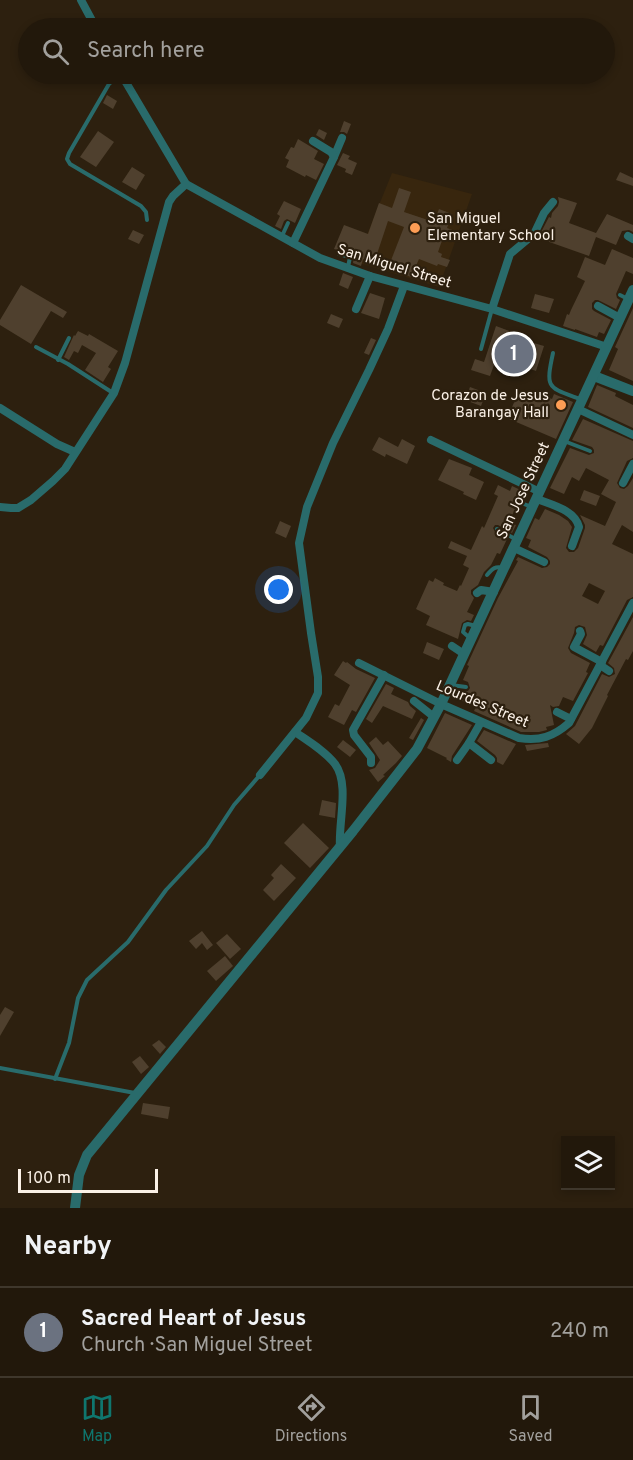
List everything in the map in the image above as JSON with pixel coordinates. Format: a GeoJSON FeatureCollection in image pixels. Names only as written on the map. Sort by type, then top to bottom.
{"type":"FeatureCollection","features":[{"type":"Feature","properties":{"kind":"street"},"geometry":{"type":"LineString","coordinates":[[81,0],[91,18]]}},
{"type":"Feature","properties":{"kind":"street"},"geometry":{"type":"LineString","coordinates":[[0,507],[18,507],[31,500],[65,469],[114,393],[126,363],[169,202],[186,184],[127,84]]}},
{"type":"Feature","properties":{"kind":"street"},"geometry":{"type":"LineString","coordinates":[[293,243],[342,138]]}},
{"type":"Feature","properties":{"kind":"street"},"geometry":{"type":"LineString","coordinates":[[313,141],[331,152],[334,157]]}},
{"type":"Feature","properties":{"kind":"street","name":"San Miguel Street"},"geometry":{"type":"LineString","coordinates":[[186,184],[320,258],[370,276],[492,309],[607,347]]}},
{"type":"Feature","properties":{"kind":"street"},"geometry":{"type":"LineString","coordinates":[[492,309],[510,254],[535,232],[544,213],[553,202]]}},
{"type":"Feature","properties":{"kind":"street"},"geometry":{"type":"LineString","coordinates":[[356,309],[370,276]]}},
{"type":"Feature","properties":{"kind":"street"},"geometry":{"type":"LineString","coordinates":[[260,775],[306,718],[318,693],[318,677],[299,543],[307,507],[333,443],[369,370],[404,286]]}},
{"type":"Feature","properties":{"kind":"street","name":"San Jose Street"},"geometry":{"type":"LineString","coordinates":[[75,1208],[79,1175],[87,1155],[340,848],[417,749],[441,704],[537,500],[620,318],[627,295]]}},
{"type":"Feature","properties":{"kind":"street"},"geometry":{"type":"LineString","coordinates":[[598,306],[620,318]]}},
{"type":"Feature","properties":{"kind":"street"},"geometry":{"type":"LineString","coordinates":[[594,376],[633,392]]}},
{"type":"Feature","properties":{"kind":"street"},"geometry":{"type":"LineString","coordinates":[[580,405],[633,435]]}},
{"type":"Feature","properties":{"kind":"street"},"geometry":{"type":"LineString","coordinates":[[0,408],[57,444],[75,452]]}},
{"type":"Feature","properties":{"kind":"street"},"geometry":{"type":"LineString","coordinates":[[431,440],[537,500],[571,514],[579,527],[572,546]]}},
{"type":"Feature","properties":{"kind":"street"},"geometry":{"type":"LineString","coordinates":[[622,483],[633,464]]}},
{"type":"Feature","properties":{"kind":"street"},"geometry":{"type":"LineString","coordinates":[[516,544],[544,562]]}},
{"type":"Feature","properties":{"kind":"street"},"geometry":{"type":"LineString","coordinates":[[477,593],[481,590],[494,592]]}},
{"type":"Feature","properties":{"kind":"street","name":"Lourdes Street"},"geometry":{"type":"LineString","coordinates":[[360,663],[441,704],[519,738],[532,740],[544,738],[558,733],[569,723],[633,603]]}},
{"type":"Feature","properties":{"kind":"street"},"geometry":{"type":"LineString","coordinates":[[591,634],[585,636],[581,633],[574,647],[609,671]]}},
{"type":"Feature","properties":{"kind":"street"},"geometry":{"type":"LineString","coordinates":[[452,646],[464,654]]}},
{"type":"Feature","properties":{"kind":"street"},"geometry":{"type":"LineString","coordinates":[[371,763],[371,757],[354,735],[353,730],[384,675]]}},
{"type":"Feature","properties":{"kind":"street"},"geometry":{"type":"LineString","coordinates":[[414,701],[434,717]]}},
{"type":"Feature","properties":{"kind":"street"},"geometry":{"type":"LineString","coordinates":[[557,712],[571,719]]}},
{"type":"Feature","properties":{"kind":"street"},"geometry":{"type":"LineString","coordinates":[[457,760],[481,722]]}},
{"type":"Feature","properties":{"kind":"street"},"geometry":{"type":"LineString","coordinates":[[295,732],[321,750],[335,764],[341,775],[340,848]]}},
{"type":"Feature","properties":{"kind":"street"},"geometry":{"type":"LineString","coordinates":[[469,742],[491,760]]}},
{"type":"Feature","properties":{"kind":"lane"},"geometry":{"type":"LineString","coordinates":[[109,84],[67,159],[70,164],[141,206],[146,212],[147,220]]}},
{"type":"Feature","properties":{"kind":"lane"},"geometry":{"type":"LineString","coordinates":[[282,237],[288,223]]}},
{"type":"Feature","properties":{"kind":"lane"},"geometry":{"type":"LineString","coordinates":[[339,254],[350,257],[347,268]]}},
{"type":"Feature","properties":{"kind":"lane"},"geometry":{"type":"LineString","coordinates":[[481,349],[492,309]]}},
{"type":"Feature","properties":{"kind":"lane"},"geometry":{"type":"LineString","coordinates":[[58,360],[69,338]]}},
{"type":"Feature","properties":{"kind":"lane"},"geometry":{"type":"LineString","coordinates":[[36,347],[114,393]]}},
{"type":"Feature","properties":{"kind":"lane"},"geometry":{"type":"LineString","coordinates":[[553,353],[548,380],[550,386],[580,405]]}},
{"type":"Feature","properties":{"kind":"lane"},"geometry":{"type":"LineString","coordinates":[[564,441],[590,452]]}},
{"type":"Feature","properties":{"kind":"lane"},"geometry":{"type":"LineString","coordinates":[[519,502],[537,500]]}},
{"type":"Feature","properties":{"kind":"lane"},"geometry":{"type":"LineString","coordinates":[[497,529],[516,544]]}},
{"type":"Feature","properties":{"kind":"lane"},"geometry":{"type":"LineString","coordinates":[[487,574],[492,568],[505,568]]}},
{"type":"Feature","properties":{"kind":"lane"},"geometry":{"type":"LineString","coordinates":[[450,685],[466,687]]}},
{"type":"Feature","properties":{"kind":"lane"},"geometry":{"type":"LineString","coordinates":[[55,1078],[69,1043],[78,998],[87,980],[128,942],[166,890],[207,846],[234,805],[260,775]]}},
{"type":"Feature","properties":{"kind":"lane"},"geometry":{"type":"LineString","coordinates":[[0,1068],[136,1093]]}},
{"type":"Feature","properties":{"kind":"shaded area","name":"San Miguel Elementary School"},"geometry":{"type":"Polygon","coordinates":[[[392,173],[472,194],[439,287],[356,262],[392,173]]]}},
{"type":"Feature","properties":{"kind":"building"},"geometry":{"type":"Polygon","coordinates":[[[107,95],[117,101],[113,109],[103,103],[107,95]]]}},
{"type":"Feature","properties":{"kind":"building"},"geometry":{"type":"Polygon","coordinates":[[[344,121],[351,124],[347,134],[340,132],[344,121]]]}},
{"type":"Feature","properties":{"kind":"building"},"geometry":{"type":"Polygon","coordinates":[[[319,129],[327,133],[324,140],[316,135],[319,129]]]}},
{"type":"Feature","properties":{"kind":"building"},"geometry":{"type":"Polygon","coordinates":[[[98,131],[114,142],[96,167],[80,157],[98,131]]]}},
{"type":"Feature","properties":{"kind":"building"},"geometry":{"type":"Polygon","coordinates":[[[298,139],[318,151],[314,159],[324,164],[316,180],[286,167],[289,160],[285,158],[298,139]]]}},
{"type":"Feature","properties":{"kind":"building"},"geometry":{"type":"Polygon","coordinates":[[[343,153],[350,156],[348,159],[357,163],[352,175],[337,165],[343,153]]]}},
{"type":"Feature","properties":{"kind":"building"},"geometry":{"type":"Polygon","coordinates":[[[132,167],[145,175],[136,190],[122,182],[132,167]]]}},
{"type":"Feature","properties":{"kind":"building"},"geometry":{"type":"Polygon","coordinates":[[[620,172],[633,178],[633,186],[616,180],[620,172]]]}},
{"type":"Feature","properties":{"kind":"building"},"geometry":{"type":"Polygon","coordinates":[[[399,188],[411,192],[404,212],[434,222],[439,209],[452,214],[447,228],[455,231],[452,238],[444,235],[438,252],[442,254],[441,257],[450,260],[447,267],[419,259],[411,277],[388,268],[404,227],[388,221],[374,263],[363,259],[361,266],[353,263],[352,254],[334,249],[344,225],[368,234],[379,203],[392,208],[399,188]]]}},
{"type":"Feature","properties":{"kind":"building"},"geometry":{"type":"Polygon","coordinates":[[[558,197],[577,203],[569,223],[596,233],[607,214],[633,225],[633,232],[622,231],[616,245],[596,237],[589,256],[538,238],[549,217],[551,218],[558,206],[558,197]]]}},
{"type":"Feature","properties":{"kind":"building"},"geometry":{"type":"Polygon","coordinates":[[[284,201],[301,209],[295,223],[287,219],[281,229],[275,226],[280,216],[277,214],[284,201]]]}},
{"type":"Feature","properties":{"kind":"building"},"geometry":{"type":"Polygon","coordinates":[[[133,230],[144,235],[139,244],[128,239],[133,230]]]}},
{"type":"Feature","properties":{"kind":"building"},"geometry":{"type":"Polygon","coordinates":[[[612,249],[633,258],[633,274],[626,271],[616,294],[620,300],[616,309],[598,300],[592,303],[594,311],[611,320],[604,334],[599,332],[597,337],[563,326],[585,281],[577,277],[585,257],[605,265],[612,249]]]}},
{"type":"Feature","properties":{"kind":"building"},"geometry":{"type":"Polygon","coordinates":[[[343,273],[353,277],[348,289],[339,285],[343,273]]]}},
{"type":"Feature","properties":{"kind":"building"},"geometry":{"type":"Polygon","coordinates":[[[21,285],[67,312],[63,318],[51,311],[31,344],[0,325],[0,320],[21,285]]]}},
{"type":"Feature","properties":{"kind":"building"},"geometry":{"type":"Polygon","coordinates":[[[370,293],[385,298],[379,319],[361,313],[370,293]]]}},
{"type":"Feature","properties":{"kind":"building"},"geometry":{"type":"Polygon","coordinates":[[[535,294],[554,299],[549,313],[531,308],[535,294]]]}},
{"type":"Feature","properties":{"kind":"building"},"geometry":{"type":"Polygon","coordinates":[[[633,308],[633,381],[609,370],[618,349],[615,347],[633,308]]]}},
{"type":"Feature","properties":{"kind":"building"},"geometry":{"type":"Polygon","coordinates":[[[331,314],[343,319],[339,328],[327,323],[331,314]]]}},
{"type":"Feature","properties":{"kind":"building"},"geometry":{"type":"Polygon","coordinates":[[[496,326],[515,333],[513,337],[544,346],[536,371],[507,361],[504,368],[494,365],[490,376],[471,370],[475,359],[484,362],[496,326]]]}},
{"type":"Feature","properties":{"kind":"building"},"geometry":{"type":"Polygon","coordinates":[[[78,331],[88,336],[89,334],[118,351],[108,367],[111,369],[103,382],[85,370],[96,353],[82,345],[78,353],[74,351],[69,360],[64,357],[78,331]]]}},
{"type":"Feature","properties":{"kind":"building"},"geometry":{"type":"Polygon","coordinates":[[[371,338],[376,340],[369,355],[364,353],[371,338]]]}},
{"type":"Feature","properties":{"kind":"building"},"geometry":{"type":"Polygon","coordinates":[[[597,385],[616,393],[615,396],[633,405],[633,428],[588,407],[597,385]]]}},
{"type":"Feature","properties":{"kind":"building"},"geometry":{"type":"Polygon","coordinates":[[[470,387],[486,393],[481,406],[465,400],[470,387]]]}},
{"type":"Feature","properties":{"kind":"building"},"geometry":{"type":"Polygon","coordinates":[[[538,392],[552,399],[554,394],[573,402],[556,439],[507,418],[518,394],[534,401],[538,392]]]}},
{"type":"Feature","properties":{"kind":"building"},"geometry":{"type":"Polygon","coordinates":[[[583,419],[633,441],[633,458],[627,461],[617,483],[620,488],[624,489],[633,478],[633,532],[622,525],[612,544],[633,554],[633,597],[627,600],[603,646],[600,645],[596,652],[583,644],[587,635],[585,627],[579,625],[575,627],[568,648],[571,653],[590,663],[586,672],[588,673],[573,701],[563,697],[559,706],[550,705],[554,725],[539,732],[521,732],[474,711],[476,707],[460,700],[464,691],[470,688],[468,682],[463,680],[469,666],[467,665],[518,557],[542,568],[550,564],[547,557],[528,547],[531,540],[526,538],[535,518],[539,520],[545,509],[568,521],[572,527],[566,548],[569,552],[574,552],[578,548],[585,528],[580,515],[605,526],[616,502],[601,494],[609,480],[586,468],[579,481],[572,477],[564,494],[550,488],[570,448],[589,455],[594,453],[592,447],[572,440],[583,419]],[[589,583],[582,596],[598,604],[605,591],[589,583]]]}},
{"type":"Feature","properties":{"kind":"building"},"geometry":{"type":"Polygon","coordinates":[[[379,437],[398,447],[402,439],[415,446],[407,464],[372,450],[379,437]]]}},
{"type":"Feature","properties":{"kind":"building"},"geometry":{"type":"Polygon","coordinates":[[[449,459],[472,468],[469,475],[484,482],[476,500],[438,480],[449,459]]]}},
{"type":"Feature","properties":{"kind":"building"},"geometry":{"type":"Polygon","coordinates":[[[498,485],[510,491],[512,486],[527,493],[524,499],[521,497],[515,501],[517,505],[509,522],[516,525],[512,533],[498,525],[493,528],[495,532],[507,539],[500,554],[497,553],[478,585],[471,590],[474,598],[467,612],[474,615],[471,621],[467,620],[462,623],[458,639],[426,625],[430,616],[416,609],[429,580],[433,582],[435,578],[444,583],[443,585],[457,591],[461,586],[469,568],[463,565],[467,556],[448,548],[451,541],[471,550],[498,496],[494,494],[498,485]]]}},
{"type":"Feature","properties":{"kind":"building"},"geometry":{"type":"Polygon","coordinates":[[[584,490],[600,496],[596,506],[580,500],[584,490]]]}},
{"type":"Feature","properties":{"kind":"building"},"geometry":{"type":"Polygon","coordinates":[[[280,521],[291,526],[286,538],[275,533],[280,521]]]}},
{"type":"Feature","properties":{"kind":"building"},"geometry":{"type":"Polygon","coordinates":[[[633,617],[633,651],[628,660],[626,659],[592,728],[579,744],[566,734],[575,726],[602,674],[609,677],[615,674],[614,668],[608,663],[633,617]]]}},
{"type":"Feature","properties":{"kind":"building"},"geometry":{"type":"Polygon","coordinates":[[[427,642],[444,649],[439,660],[423,653],[427,642]]]}},
{"type":"Feature","properties":{"kind":"building"},"geometry":{"type":"Polygon","coordinates":[[[343,661],[375,678],[356,712],[352,710],[344,725],[328,717],[335,704],[339,706],[350,685],[334,675],[343,661]]]}},
{"type":"Feature","properties":{"kind":"building"},"geometry":{"type":"Polygon","coordinates":[[[386,684],[394,688],[391,694],[408,702],[416,711],[412,719],[383,706],[372,723],[366,719],[386,684]]]}},
{"type":"Feature","properties":{"kind":"building"},"geometry":{"type":"Polygon","coordinates":[[[445,713],[472,725],[452,756],[451,762],[427,748],[445,713]]]}},
{"type":"Feature","properties":{"kind":"building"},"geometry":{"type":"Polygon","coordinates":[[[421,718],[424,720],[413,740],[409,738],[421,718]]]}},
{"type":"Feature","properties":{"kind":"building"},"geometry":{"type":"Polygon","coordinates":[[[484,730],[516,744],[503,765],[497,762],[495,755],[477,741],[484,730]]]}},
{"type":"Feature","properties":{"kind":"building"},"geometry":{"type":"Polygon","coordinates":[[[376,737],[383,745],[388,741],[402,756],[378,782],[369,770],[375,768],[380,760],[369,743],[376,737]]]}},
{"type":"Feature","properties":{"kind":"building"},"geometry":{"type":"Polygon","coordinates":[[[343,740],[356,750],[350,757],[337,747],[343,740]]]}},
{"type":"Feature","properties":{"kind":"building"},"geometry":{"type":"Polygon","coordinates":[[[548,743],[549,747],[527,751],[525,745],[548,743]]]}},
{"type":"Feature","properties":{"kind":"building"},"geometry":{"type":"Polygon","coordinates":[[[322,800],[336,803],[335,818],[319,815],[322,800]]]}},
{"type":"Feature","properties":{"kind":"building"},"geometry":{"type":"Polygon","coordinates":[[[303,823],[329,848],[310,868],[284,843],[303,823]]]}},
{"type":"Feature","properties":{"kind":"building"},"geometry":{"type":"Polygon","coordinates":[[[281,864],[296,878],[274,901],[263,890],[274,878],[271,875],[281,864]]]}},
{"type":"Feature","properties":{"kind":"building"},"geometry":{"type":"Polygon","coordinates":[[[202,931],[213,945],[207,950],[202,943],[196,949],[189,941],[202,931]]]}},
{"type":"Feature","properties":{"kind":"building"},"geometry":{"type":"Polygon","coordinates":[[[227,934],[241,949],[230,959],[216,943],[227,934]]]}},
{"type":"Feature","properties":{"kind":"building"},"geometry":{"type":"Polygon","coordinates":[[[225,956],[233,966],[216,981],[207,971],[225,956]]]}},
{"type":"Feature","properties":{"kind":"building"},"geometry":{"type":"Polygon","coordinates":[[[5,1007],[14,1012],[0,1036],[0,1015],[5,1007]]]}},
{"type":"Feature","properties":{"kind":"building"},"geometry":{"type":"Polygon","coordinates":[[[159,1040],[166,1047],[160,1054],[152,1045],[159,1040]]]}},
{"type":"Feature","properties":{"kind":"building"},"geometry":{"type":"Polygon","coordinates":[[[140,1056],[149,1067],[141,1074],[132,1062],[140,1056]]]}},
{"type":"Feature","properties":{"kind":"building"},"geometry":{"type":"Polygon","coordinates":[[[143,1103],[170,1107],[168,1119],[141,1114],[143,1103]]]}},
{"type":"Feature","properties":{"kind":"place","name":"San Miguel Elementary School"},"geometry":{"type":"Point","coordinates":[415,228]}},
{"type":"Feature","properties":{"kind":"place","name":"Sacred Heart of Jesus"},"geometry":{"type":"Point","coordinates":[514,354]}},
{"type":"Feature","properties":{"kind":"place","name":"Corazon de Jesus Barangay Hall"},"geometry":{"type":"Point","coordinates":[561,405]}}]}
